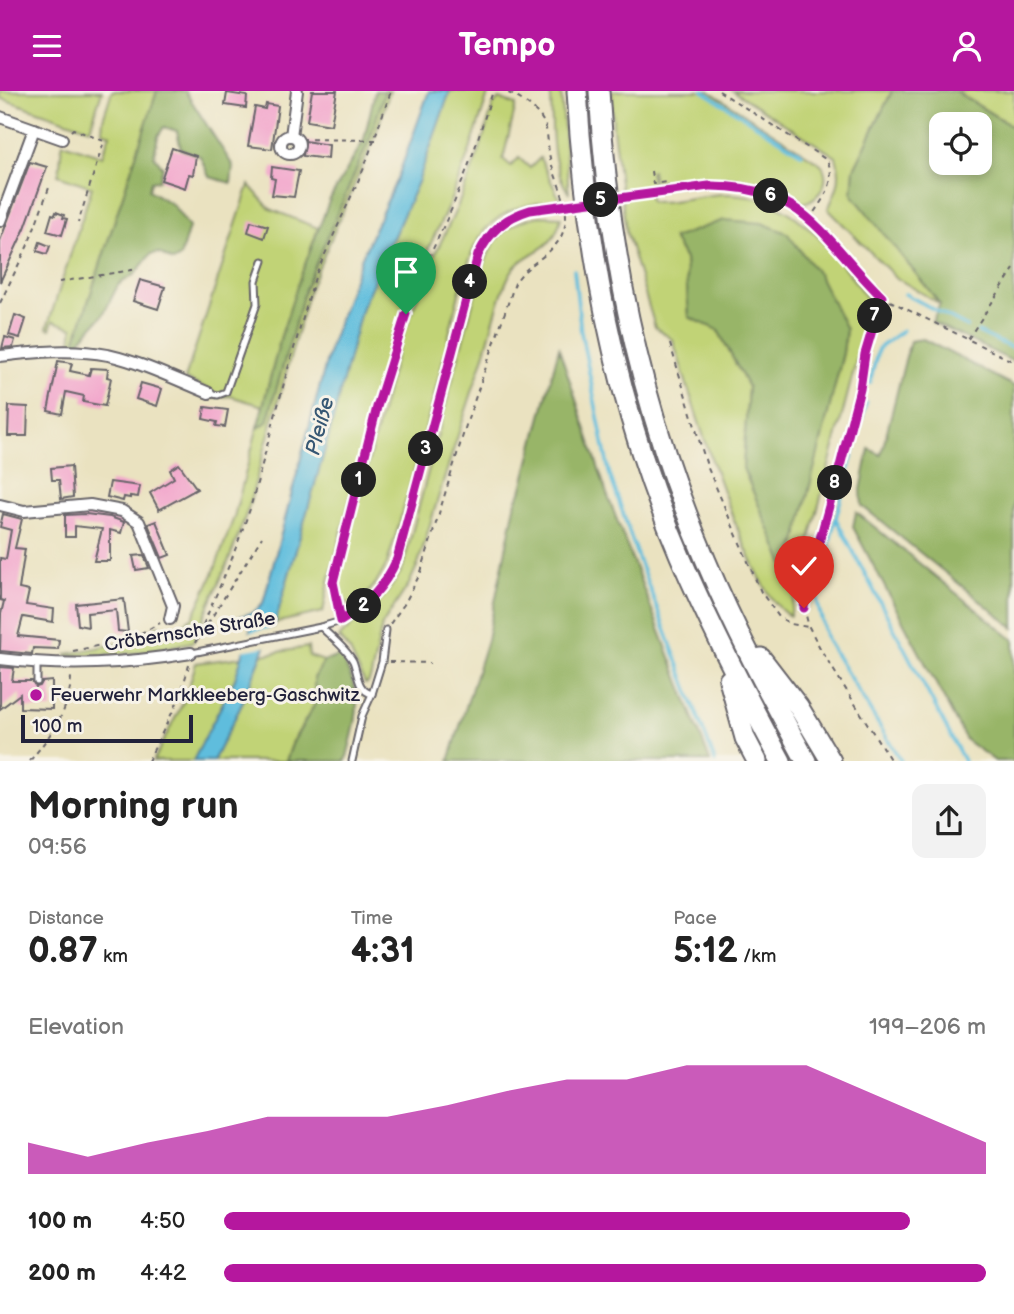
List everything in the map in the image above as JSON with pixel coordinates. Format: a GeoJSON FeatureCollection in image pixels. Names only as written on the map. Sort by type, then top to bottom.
{"type":"FeatureCollection","features":[{"type":"Feature","properties":{"kind":"highway"},"geometry":{"type":"LineString","coordinates":[[577,91],[580,145],[606,324],[637,439],[680,555],[719,642],[781,761]]}},
{"type":"Feature","properties":{"kind":"highway"},"geometry":{"type":"LineString","coordinates":[[598,91],[615,256],[637,355],[663,447],[681,500],[733,621],[806,761]]}},
{"type":"Feature","properties":{"kind":"highway"},"geometry":{"type":"LineString","coordinates":[[733,621],[798,706],[831,761]]}},
{"type":"Feature","properties":{"kind":"highway"},"geometry":{"type":"LineString","coordinates":[[719,642],[745,738],[757,761]]}},
{"type":"Feature","properties":{"kind":"street"},"geometry":{"type":"LineString","coordinates":[[293,137],[297,91]]}},
{"type":"Feature","properties":{"kind":"street"},"geometry":{"type":"LineString","coordinates":[[0,117],[62,139]]}},
{"type":"Feature","properties":{"kind":"street"},"geometry":{"type":"LineString","coordinates":[[0,221],[34,129]]}},
{"type":"Feature","properties":{"kind":"street"},"geometry":{"type":"LineString","coordinates":[[0,356],[37,352],[79,352],[108,356],[209,393]]}},
{"type":"Feature","properties":{"kind":"street"},"geometry":{"type":"LineString","coordinates":[[0,505],[24,511],[90,505],[122,510],[139,522],[173,606],[170,619]]}},
{"type":"Feature","properties":{"kind":"street","name":"Cröbernsche Straße"},"geometry":{"type":"LineString","coordinates":[[0,659],[71,665],[133,662],[193,649]]}},
{"type":"Feature","properties":{"kind":"lane"},"geometry":{"type":"LineString","coordinates":[[209,393],[218,395],[226,392],[234,374],[257,304],[256,281],[263,261]]}},
{"type":"Feature","properties":{"kind":"lane","name":"Cröbernsche Straße"},"geometry":{"type":"LineString","coordinates":[[193,649],[321,627],[341,621],[363,607]]}},
{"type":"Feature","properties":{"kind":"lane"},"geometry":{"type":"LineString","coordinates":[[321,627],[352,659],[361,686],[366,693],[372,694]]}},
{"type":"Feature","properties":{"kind":"lane"},"geometry":{"type":"LineString","coordinates":[[352,761],[362,716],[382,662],[386,630]]}},
{"type":"Feature","properties":{"kind":"lane"},"geometry":{"type":"LineString","coordinates":[[37,662],[37,682]]}},
{"type":"Feature","properties":{"kind":"path"},"geometry":{"type":"LineString","coordinates":[[148,761],[180,697],[193,649],[250,509],[286,372],[316,274],[376,140],[391,91]]}},
{"type":"Feature","properties":{"kind":"path"},"geometry":{"type":"LineString","coordinates":[[341,621],[333,582],[393,350],[415,290],[470,163],[493,91]]}},
{"type":"Feature","properties":{"kind":"path"},"geometry":{"type":"LineString","coordinates":[[386,630],[405,603],[421,572],[467,422],[515,283],[528,266],[558,242],[564,231],[566,220],[563,196],[553,169],[543,120],[517,97],[504,91]]}},
{"type":"Feature","properties":{"kind":"path"},"geometry":{"type":"LineString","coordinates":[[719,91],[827,160],[832,180],[810,218]]}},
{"type":"Feature","properties":{"kind":"path"},"geometry":{"type":"LineString","coordinates":[[62,139],[73,129],[104,141],[78,223]]}},
{"type":"Feature","properties":{"kind":"path"},"geometry":{"type":"LineString","coordinates":[[293,137],[376,140]]}},
{"type":"Feature","properties":{"kind":"path"},"geometry":{"type":"LineString","coordinates":[[651,171],[653,184],[666,183],[669,191]]}},
{"type":"Feature","properties":{"kind":"path"},"geometry":{"type":"LineString","coordinates":[[0,303],[28,245],[50,185]]}},
{"type":"Feature","properties":{"kind":"path"},"geometry":{"type":"LineString","coordinates":[[363,607],[385,582],[397,559],[478,255],[487,238],[507,219],[530,210],[709,186],[748,189],[785,202],[810,218],[882,297],[1014,362]]}},
{"type":"Feature","properties":{"kind":"path"},"geometry":{"type":"LineString","coordinates":[[59,282],[138,269]]}},
{"type":"Feature","properties":{"kind":"path"},"geometry":{"type":"LineString","coordinates":[[968,340],[1014,269]]}},
{"type":"Feature","properties":{"kind":"path"},"geometry":{"type":"LineString","coordinates":[[882,297],[807,585],[804,608],[809,627],[891,761]]}},
{"type":"Feature","properties":{"kind":"path"},"geometry":{"type":"LineString","coordinates":[[670,345],[707,466],[761,592],[779,617],[791,624],[809,627]]}},
{"type":"Feature","properties":{"kind":"path"},"geometry":{"type":"LineString","coordinates":[[193,649],[262,537]]}},
{"type":"Feature","properties":{"kind":"path"},"geometry":{"type":"LineString","coordinates":[[71,651],[130,639],[170,619]]}},
{"type":"Feature","properties":{"kind":"path"},"geometry":{"type":"LineString","coordinates":[[382,662],[430,663]]}},
{"type":"Feature","properties":{"kind":"path"},"geometry":{"type":"LineString","coordinates":[[30,761],[59,724],[67,704],[71,665]]}},
{"type":"Feature","properties":{"kind":"green space"},"geometry":{"type":"Polygon","coordinates":[[[0,91],[102,91],[90,129],[0,98],[0,91]]]}},
{"type":"Feature","properties":{"kind":"green space"},"geometry":{"type":"Polygon","coordinates":[[[112,91],[157,91],[73,348],[70,348],[73,328],[53,321],[50,329],[47,328],[92,187],[58,175],[61,151],[63,143],[102,156],[110,134],[102,131],[103,119],[112,91]]]}},
{"type":"Feature","properties":{"kind":"green space"},"geometry":{"type":"Polygon","coordinates":[[[157,91],[185,91],[233,166],[231,183],[209,177],[200,156],[181,149],[177,131],[164,127],[158,136],[154,156],[163,167],[159,180],[151,181],[149,190],[173,205],[189,227],[180,257],[173,261],[159,253],[151,254],[135,274],[118,285],[103,315],[73,348],[157,91]]]}},
{"type":"Feature","properties":{"kind":"green space"},"geometry":{"type":"Polygon","coordinates":[[[375,91],[385,91],[370,138],[305,289],[267,422],[257,429],[281,336],[299,280],[330,199],[364,140],[375,91]]]}},
{"type":"Feature","properties":{"kind":"green space"},"geometry":{"type":"Polygon","coordinates":[[[385,91],[390,91],[374,139],[309,290],[248,509],[193,642],[136,653],[67,656],[130,641],[158,625],[171,632],[193,617],[213,574],[234,517],[257,429],[267,422],[305,289],[370,138],[385,91]]]}},
{"type":"Feature","properties":{"kind":"green space"},"geometry":{"type":"Polygon","coordinates":[[[450,91],[489,91],[448,207],[421,264],[389,348],[323,612],[275,623],[362,307],[418,182],[450,91]]]}},
{"type":"Feature","properties":{"kind":"green space"},"geometry":{"type":"Polygon","coordinates":[[[546,91],[561,91],[569,194],[555,158],[551,97],[546,91]]]}},
{"type":"Feature","properties":{"kind":"green space"},"geometry":{"type":"Polygon","coordinates":[[[612,91],[709,91],[821,164],[824,170],[823,188],[810,201],[804,203],[753,181],[723,178],[669,185],[668,181],[654,182],[652,170],[652,185],[648,187],[650,201],[657,202],[724,194],[749,196],[772,203],[792,214],[827,246],[871,304],[790,616],[775,602],[740,534],[722,490],[673,340],[655,327],[626,231],[613,129],[612,91]],[[673,239],[685,259],[689,317],[718,330],[748,387],[743,468],[788,572],[843,353],[846,329],[673,239]]]}},
{"type":"Feature","properties":{"kind":"green space"},"geometry":{"type":"Polygon","coordinates":[[[733,91],[892,91],[854,169],[852,194],[940,304],[895,277],[828,209],[838,184],[836,157],[733,91]]]}},
{"type":"Feature","properties":{"kind":"green space"},"geometry":{"type":"Polygon","coordinates":[[[892,91],[955,91],[988,112],[929,112],[929,175],[992,175],[992,114],[1014,128],[1014,362],[932,322],[940,304],[852,194],[854,169],[892,91]]]}},
{"type":"Feature","properties":{"kind":"green space"},"geometry":{"type":"Polygon","coordinates":[[[955,91],[1014,91],[1014,127],[955,91]]]}},
{"type":"Feature","properties":{"kind":"green space"},"geometry":{"type":"Polygon","coordinates":[[[499,99],[516,105],[503,159],[511,166],[519,158],[530,168],[540,158],[560,200],[510,211],[492,223],[477,242],[458,296],[422,442],[387,564],[373,587],[353,605],[344,602],[337,583],[397,351],[429,267],[479,152],[493,105],[499,99]]]}},
{"type":"Feature","properties":{"kind":"green space"},"geometry":{"type":"Polygon","coordinates":[[[249,185],[270,209],[318,228],[281,336],[263,406],[230,396],[208,398],[210,390],[185,379],[249,185]]]}},
{"type":"Feature","properties":{"kind":"green space"},"geometry":{"type":"Polygon","coordinates":[[[539,216],[561,217],[557,230],[545,246],[521,261],[508,278],[418,564],[409,584],[382,625],[371,676],[365,684],[350,651],[339,638],[381,599],[402,570],[480,276],[493,244],[515,224],[539,216]]]}},
{"type":"Feature","properties":{"kind":"green space"},"geometry":{"type":"Polygon","coordinates":[[[724,220],[762,223],[787,233],[819,275],[846,329],[843,353],[788,574],[743,468],[748,387],[718,330],[689,317],[685,259],[673,238],[724,220]]]}},
{"type":"Feature","properties":{"kind":"green space"},"geometry":{"type":"Polygon","coordinates":[[[923,339],[1014,386],[1014,628],[862,506],[861,490],[869,449],[881,455],[910,341],[923,339]]]}},
{"type":"Feature","properties":{"kind":"green space"},"geometry":{"type":"Polygon","coordinates":[[[559,348],[607,494],[710,761],[449,761],[487,640],[516,501],[521,492],[559,348]]]}},
{"type":"Feature","properties":{"kind":"green space"},"geometry":{"type":"Polygon","coordinates":[[[856,512],[1014,640],[1014,761],[995,761],[966,740],[853,527],[856,512]]]}},
{"type":"Feature","properties":{"kind":"green space"},"geometry":{"type":"Polygon","coordinates":[[[308,647],[309,656],[324,661],[314,678],[315,704],[293,741],[286,761],[213,761],[240,708],[262,655],[308,647]]]}},
{"type":"Feature","properties":{"kind":"green space"},"geometry":{"type":"Polygon","coordinates":[[[340,656],[353,684],[357,707],[346,761],[286,761],[293,742],[315,704],[314,678],[324,661],[340,656]]]}},
{"type":"Feature","properties":{"kind":"green space"},"geometry":{"type":"Polygon","coordinates":[[[243,657],[235,679],[193,761],[153,761],[185,699],[196,663],[243,657]]]}},
{"type":"Feature","properties":{"kind":"water","name":"Pleiße"},"geometry":{"type":"Polygon","coordinates":[[[429,91],[450,91],[418,182],[362,307],[275,623],[240,708],[213,761],[193,761],[235,679],[253,620],[240,621],[239,617],[254,612],[263,603],[330,347],[361,259],[399,174],[429,91]]]}},
{"type":"Feature","properties":{"kind":"pier"},"geometry":{"type":"Polygon","coordinates":[[[277,627],[269,646],[241,651],[246,633],[277,627]]]}},
{"type":"Feature","properties":{"kind":"building"},"geometry":{"type":"Polygon","coordinates":[[[312,91],[337,91],[331,125],[307,121],[312,91]]]}},
{"type":"Feature","properties":{"kind":"building"},"geometry":{"type":"Polygon","coordinates":[[[227,93],[247,96],[246,108],[225,105],[227,93]]]}},
{"type":"Feature","properties":{"kind":"building"},"geometry":{"type":"Polygon","coordinates":[[[266,104],[278,106],[272,149],[248,146],[255,107],[265,109],[266,104]]]}},
{"type":"Feature","properties":{"kind":"building"},"geometry":{"type":"Polygon","coordinates":[[[305,141],[329,145],[328,159],[303,156],[305,141]]]}},
{"type":"Feature","properties":{"kind":"building"},"geometry":{"type":"Polygon","coordinates":[[[172,148],[196,156],[193,175],[189,174],[185,188],[161,180],[172,148]]]}},
{"type":"Feature","properties":{"kind":"building"},"geometry":{"type":"Polygon","coordinates":[[[30,162],[47,167],[25,228],[0,282],[0,241],[30,162]]]}},
{"type":"Feature","properties":{"kind":"building"},"geometry":{"type":"Polygon","coordinates":[[[272,167],[299,171],[294,197],[272,195],[275,179],[271,178],[272,167]]]}},
{"type":"Feature","properties":{"kind":"building"},"geometry":{"type":"Polygon","coordinates":[[[56,212],[67,219],[62,235],[47,231],[52,214],[55,215],[56,212]]]}},
{"type":"Feature","properties":{"kind":"building"},"geometry":{"type":"Polygon","coordinates":[[[251,221],[268,226],[264,238],[248,232],[251,221]]]}},
{"type":"Feature","properties":{"kind":"building"},"geometry":{"type":"Polygon","coordinates":[[[40,242],[50,246],[47,254],[37,251],[40,242]]]}},
{"type":"Feature","properties":{"kind":"building"},"geometry":{"type":"Polygon","coordinates":[[[140,280],[165,287],[158,309],[133,301],[140,280]]]}},
{"type":"Feature","properties":{"kind":"building"},"geometry":{"type":"Polygon","coordinates":[[[15,315],[26,319],[20,338],[9,335],[15,315]]]}},
{"type":"Feature","properties":{"kind":"building"},"geometry":{"type":"Polygon","coordinates":[[[5,337],[15,340],[13,347],[2,348],[5,337]]]}},
{"type":"Feature","properties":{"kind":"building"},"geometry":{"type":"Polygon","coordinates":[[[58,361],[72,363],[70,371],[89,375],[91,368],[108,369],[107,377],[111,378],[105,406],[83,402],[84,396],[66,392],[62,414],[48,411],[58,361]]]}},
{"type":"Feature","properties":{"kind":"building"},"geometry":{"type":"Polygon","coordinates":[[[141,383],[162,389],[157,406],[136,399],[141,383]]]}},
{"type":"Feature","properties":{"kind":"building"},"geometry":{"type":"Polygon","coordinates":[[[9,406],[28,407],[27,436],[8,436],[9,406]]]}},
{"type":"Feature","properties":{"kind":"building"},"geometry":{"type":"Polygon","coordinates":[[[205,407],[228,410],[225,427],[216,426],[217,422],[203,419],[205,407]]]}},
{"type":"Feature","properties":{"kind":"building"},"geometry":{"type":"Polygon","coordinates":[[[179,464],[197,489],[159,510],[150,493],[174,478],[170,470],[179,464]]]}},
{"type":"Feature","properties":{"kind":"building"},"geometry":{"type":"Polygon","coordinates":[[[71,466],[73,497],[61,499],[59,480],[52,480],[51,468],[71,466]]]}},
{"type":"Feature","properties":{"kind":"building"},"geometry":{"type":"Polygon","coordinates":[[[110,482],[140,486],[138,497],[124,497],[123,501],[107,497],[110,482]]]}},
{"type":"Feature","properties":{"kind":"building"},"geometry":{"type":"Polygon","coordinates":[[[3,514],[22,519],[15,548],[25,549],[19,589],[29,591],[26,605],[54,609],[53,622],[23,617],[18,636],[59,640],[58,649],[33,648],[32,654],[0,651],[4,601],[0,600],[0,558],[6,559],[11,530],[0,527],[3,514]]]}},
{"type":"Feature","properties":{"kind":"building"},"geometry":{"type":"Polygon","coordinates":[[[86,514],[124,522],[121,533],[110,530],[110,561],[94,561],[102,529],[75,526],[75,537],[65,537],[65,515],[86,514]]]}},
{"type":"Feature","properties":{"kind":"building"},"geometry":{"type":"Polygon","coordinates":[[[156,521],[170,555],[162,558],[148,524],[156,521]]]}},
{"type":"Feature","properties":{"kind":"building"},"geometry":{"type":"Polygon","coordinates":[[[144,555],[149,568],[136,570],[133,556],[144,555]]]}},
{"type":"Feature","properties":{"kind":"building"},"geometry":{"type":"Polygon","coordinates":[[[124,599],[128,632],[118,631],[116,610],[87,613],[88,627],[78,625],[76,604],[124,599]]]}},
{"type":"Feature","properties":{"kind":"building"},"geometry":{"type":"Polygon","coordinates":[[[0,667],[14,668],[12,681],[32,681],[36,687],[42,682],[52,681],[52,709],[20,708],[20,694],[0,709],[0,667]]]}},
{"type":"Feature","properties":{"kind":"waterway"},"geometry":{"type":"LineString","coordinates":[[703,91],[802,154]]}},
{"type":"Feature","properties":{"kind":"waterway"},"geometry":{"type":"LineString","coordinates":[[574,270],[581,332],[609,472],[638,558],[715,761]]}},
{"type":"Feature","properties":{"kind":"waterway"},"geometry":{"type":"LineString","coordinates":[[905,294],[967,327]]}},
{"type":"Feature","properties":{"kind":"waterway"},"geometry":{"type":"LineString","coordinates":[[870,383],[878,349],[903,330]]}},
{"type":"Feature","properties":{"kind":"waterway"},"geometry":{"type":"LineString","coordinates":[[978,332],[1014,349]]}},
{"type":"Feature","properties":{"kind":"waterway"},"geometry":{"type":"LineString","coordinates":[[866,403],[817,592],[818,605],[827,640],[901,761]]}},
{"type":"Feature","properties":{"kind":"waterway"},"geometry":{"type":"LineString","coordinates":[[836,519],[964,761]]}},
{"type":"Feature","properties":{"kind":"place","name":"Feuerwehr Markkleeberg-Gaschwitz"},"geometry":{"type":"Point","coordinates":[36,695]}},
{"type":"Feature","properties":{"kind":"route"},"geometry":{"type":"LineString","coordinates":[[406,314],[377,407],[333,582],[341,621],[376,595],[397,559],[478,255],[487,238],[498,226],[507,219],[530,210],[709,186],[730,186],[764,193],[785,202],[810,218],[882,297],[807,585],[804,608]]}}]}
